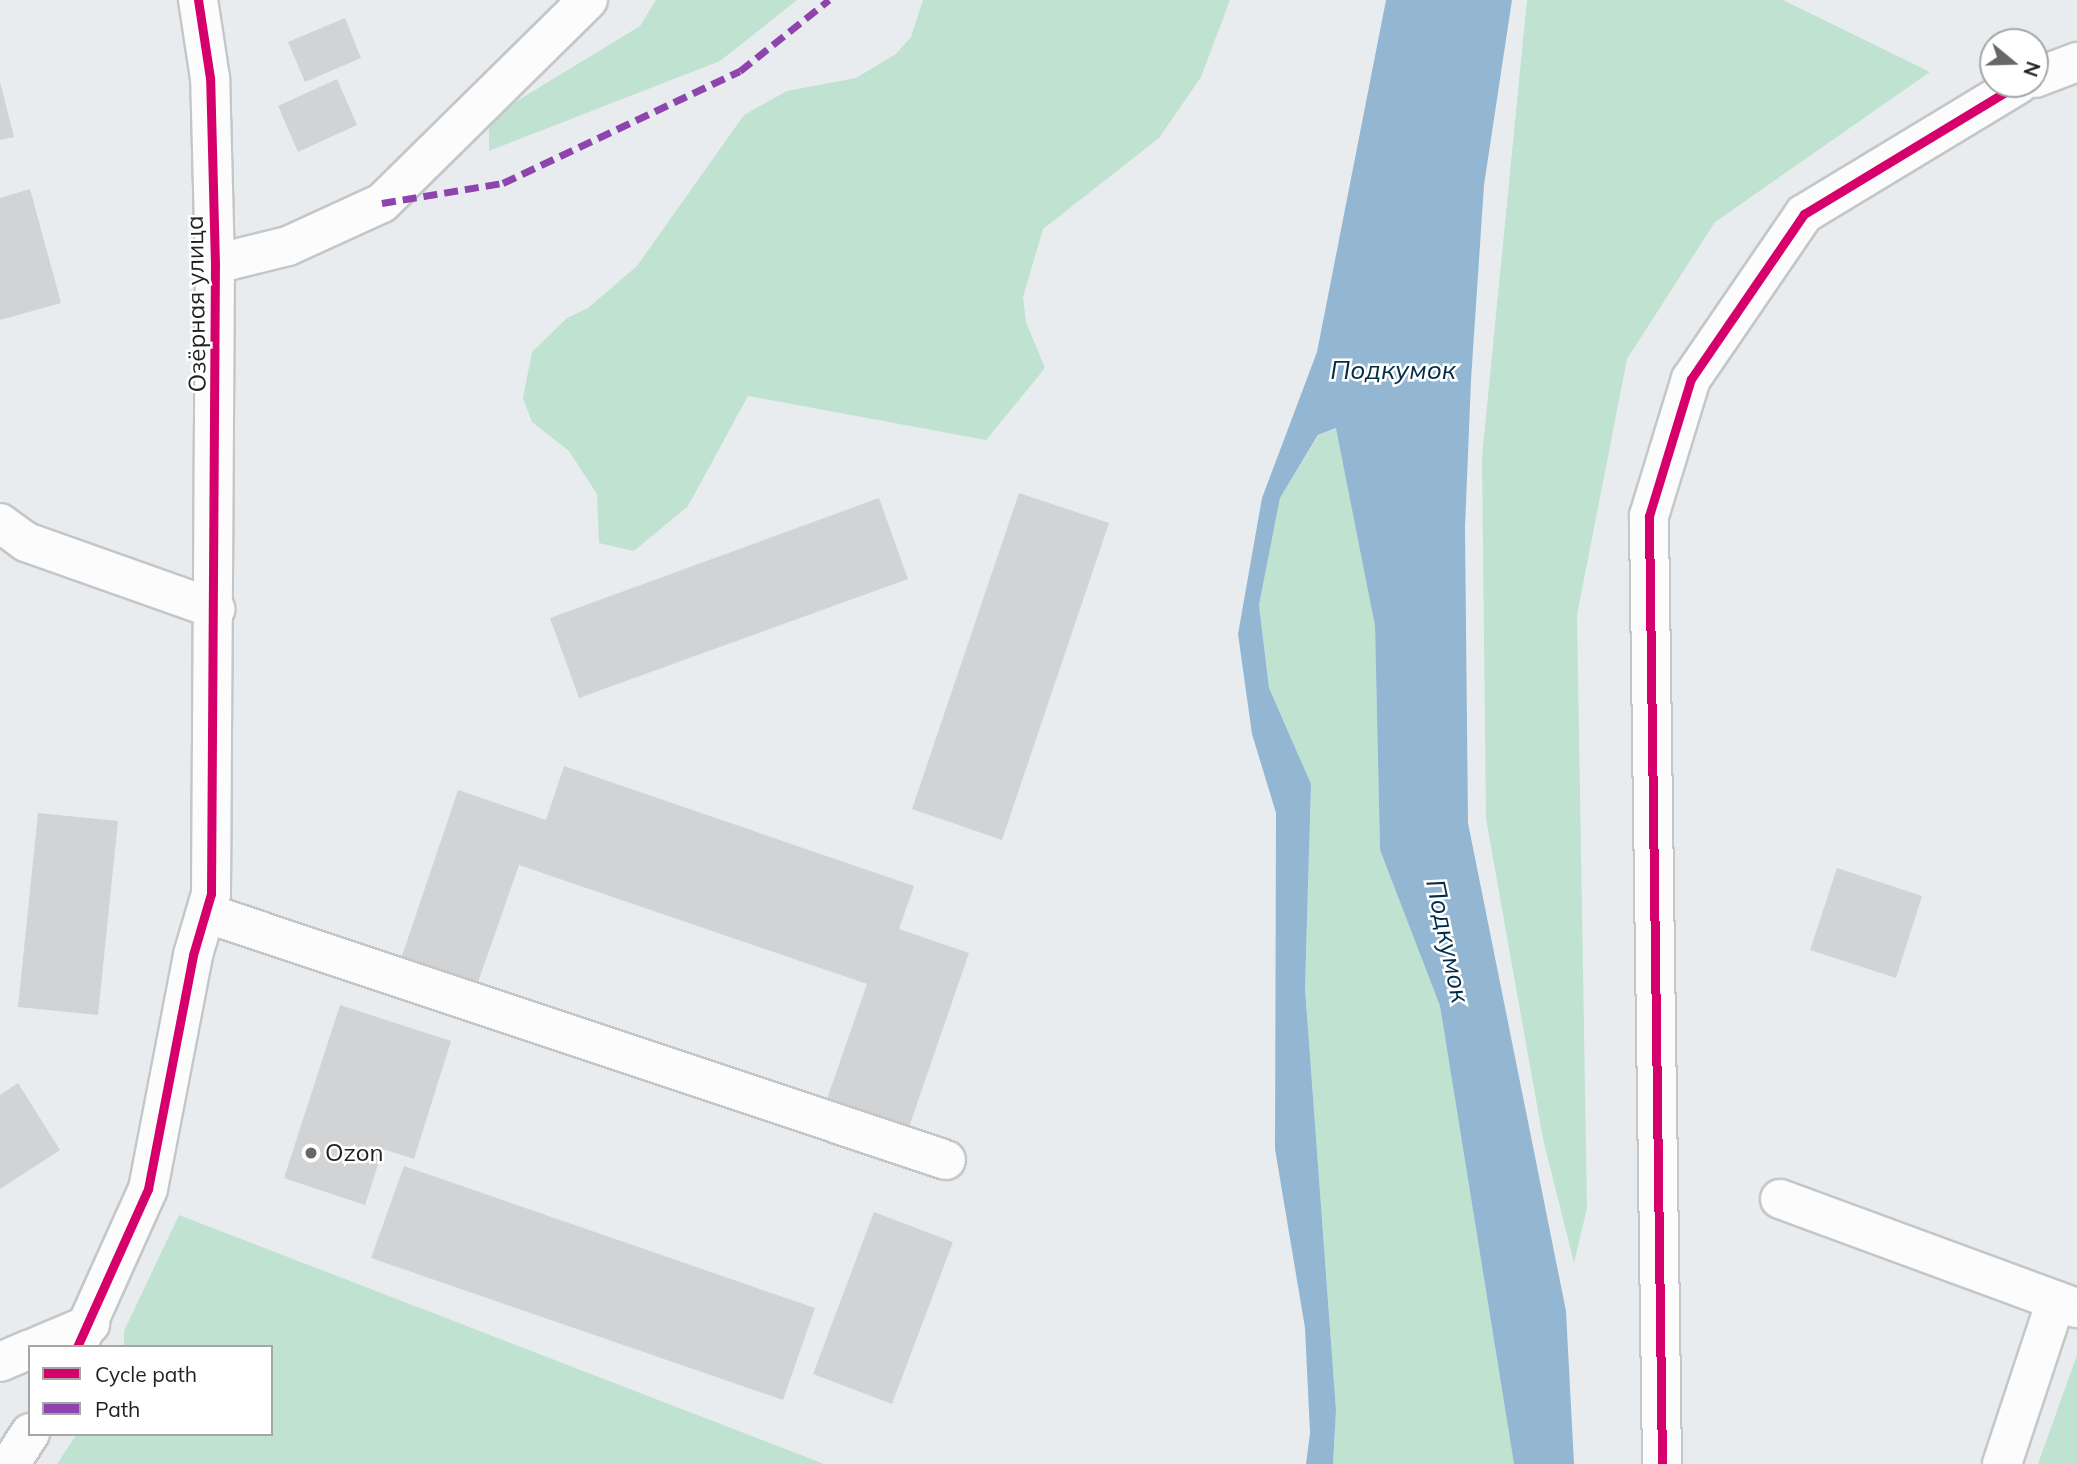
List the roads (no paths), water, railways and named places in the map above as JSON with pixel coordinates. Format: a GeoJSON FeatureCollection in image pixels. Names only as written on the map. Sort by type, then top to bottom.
{"type":"FeatureCollection","features":[{"type":"Feature","properties":{"kind":"street","name":"Озёрная улица"},"geometry":{"type":"LineString","coordinates":[[83,1335],[148,1189],[193,955],[211,894],[215,609],[215,264],[210,78],[198,0]]}},
{"type":"Feature","properties":{"kind":"street"},"geometry":{"type":"LineString","coordinates":[[215,264],[288,246],[382,204],[589,0]]}},
{"type":"Feature","properties":{"kind":"street"},"geometry":{"type":"LineString","coordinates":[[2049,73],[2077,62]]}},
{"type":"Feature","properties":{"kind":"street"},"geometry":{"type":"LineString","coordinates":[[1662,1464],[1649,516],[1691,379],[1804,214],[1996,98]]}},
{"type":"Feature","properties":{"kind":"street"},"geometry":{"type":"LineString","coordinates":[[0,523],[26,542],[215,609]]}},
{"type":"Feature","properties":{"kind":"street"},"geometry":{"type":"LineString","coordinates":[[206,913],[946,1160]]}},
{"type":"Feature","properties":{"kind":"street"},"geometry":{"type":"LineString","coordinates":[[1780,1199],[2066,1304],[2002,1464]]}},
{"type":"Feature","properties":{"kind":"street"},"geometry":{"type":"LineString","coordinates":[[44,1345],[83,1335]]}},
{"type":"Feature","properties":{"kind":"street"},"geometry":{"type":"LineString","coordinates":[[0,1362],[28,1350]]}},
{"type":"Feature","properties":{"kind":"street"},"geometry":{"type":"LineString","coordinates":[[10,1464],[28,1436]]}},
{"type":"Feature","properties":{"kind":"water","name":"Подкумок"},"geometry":{"type":"Polygon","coordinates":[[[1386,0],[1512,0],[1484,185],[1471,380],[1465,528],[1468,823],[1566,1311],[1574,1464],[1514,1464],[1440,1006],[1380,850],[1375,626],[1336,428],[1318,435],[1280,498],[1259,605],[1269,688],[1311,784],[1305,988],[1336,1410],[1333,1464],[1306,1464],[1310,1433],[1305,1328],[1275,1149],[1276,813],[1252,734],[1238,634],[1262,498],[1317,352],[1386,0]]]}},
{"type":"Feature","properties":{"kind":"place","name":"Ozon"},"geometry":{"type":"Point","coordinates":[311,1153]}}]}
